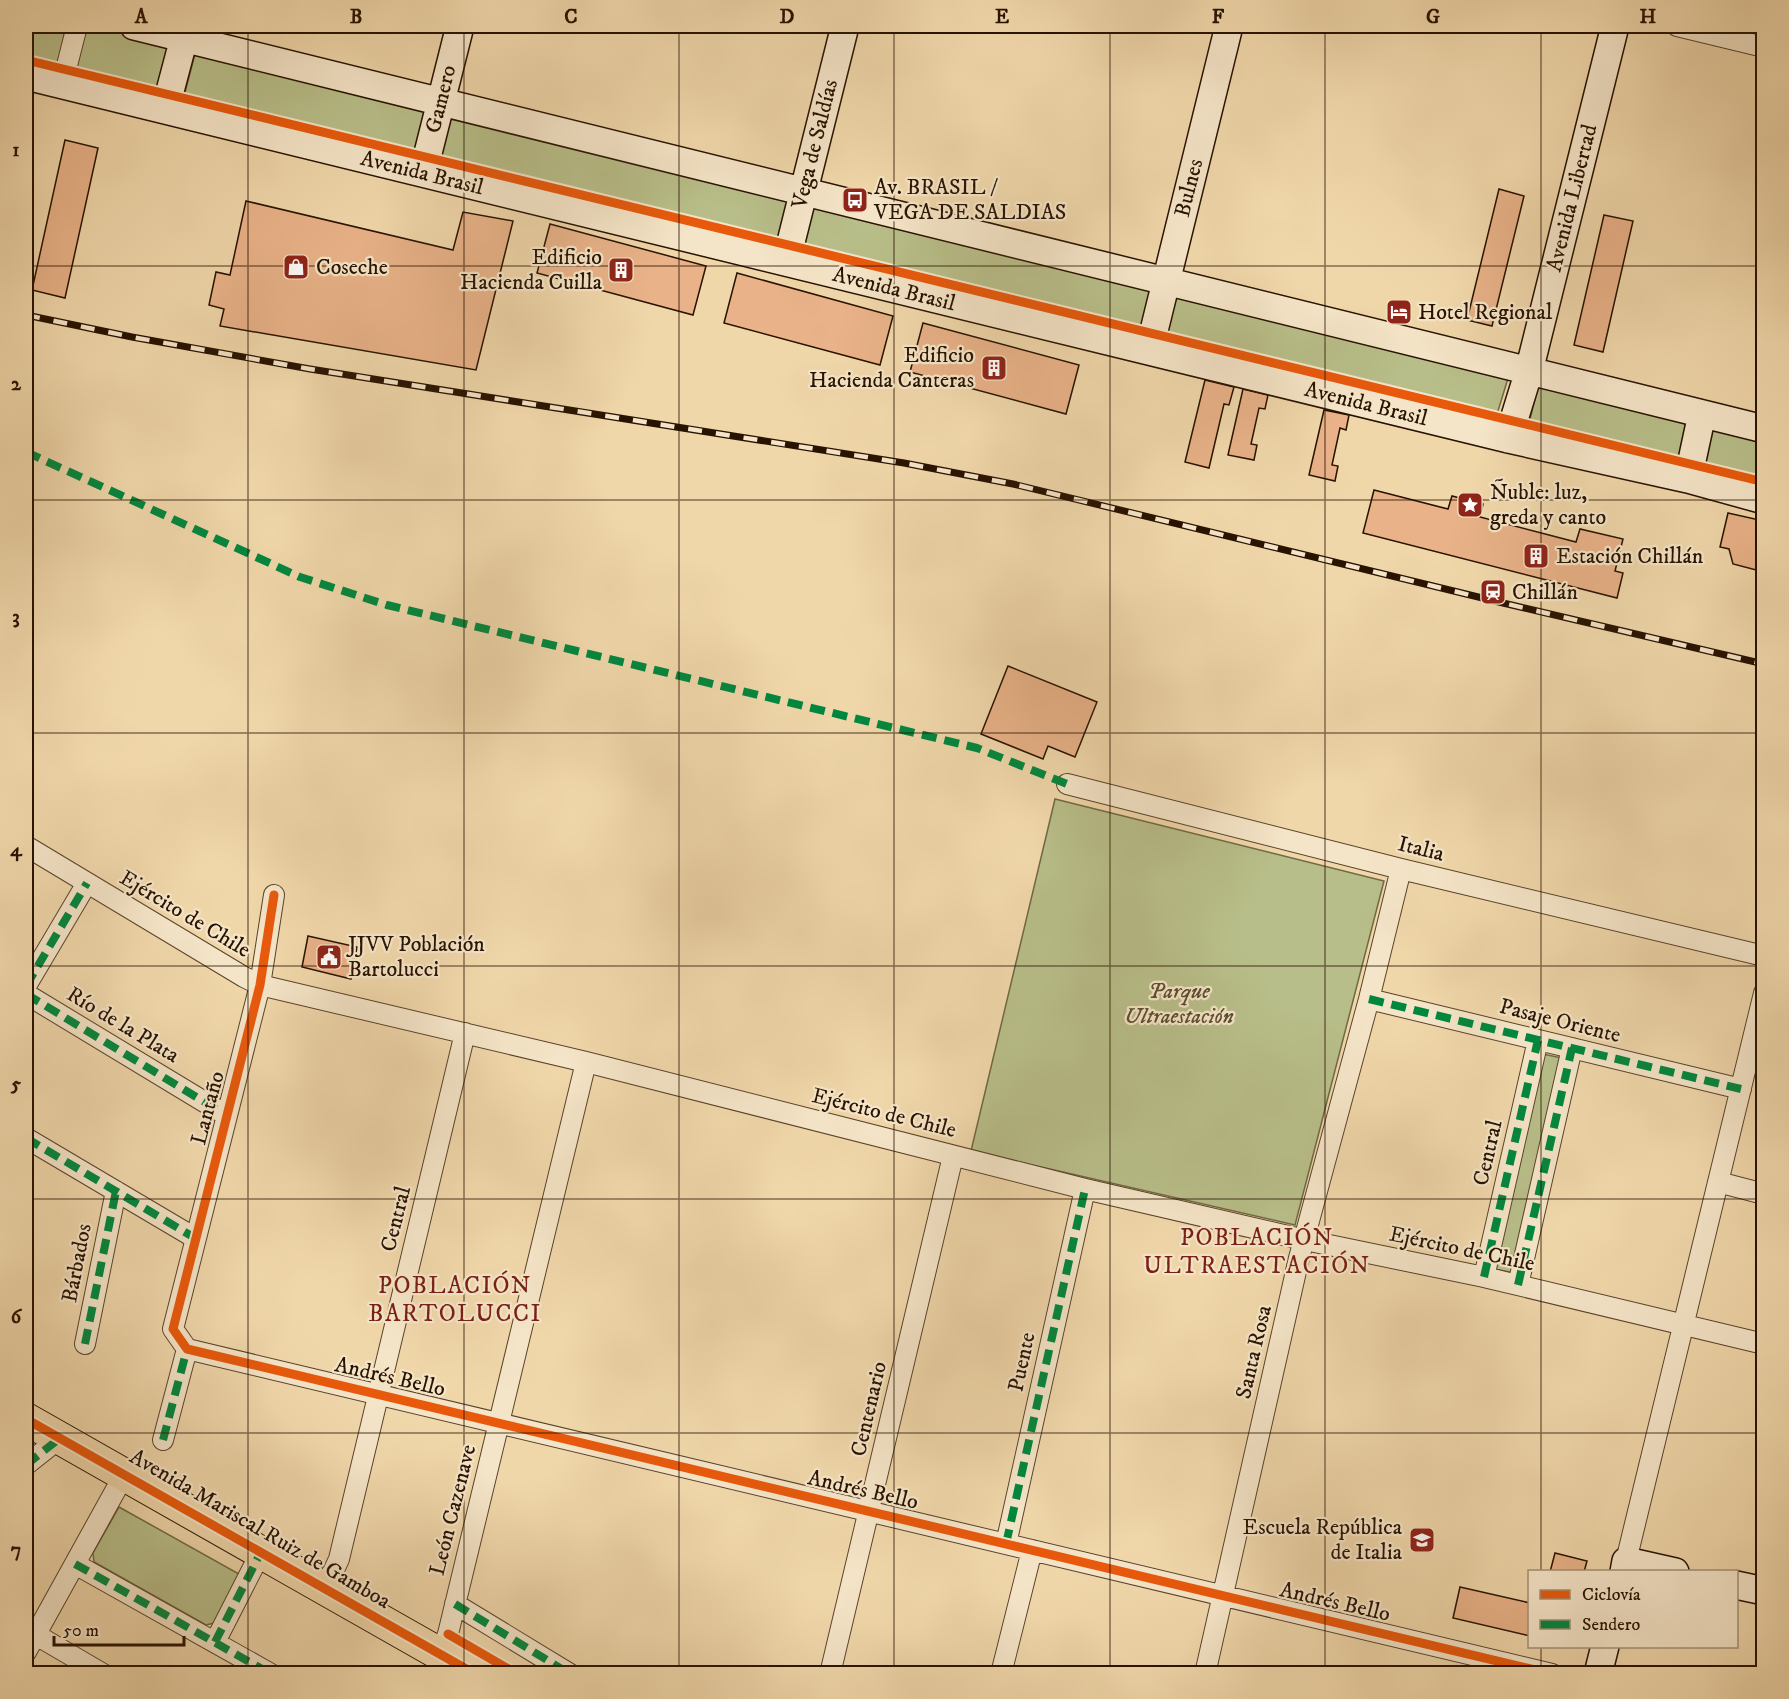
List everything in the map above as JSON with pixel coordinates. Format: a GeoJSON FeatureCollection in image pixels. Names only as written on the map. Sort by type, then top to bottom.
{"type":"FeatureCollection","features":[{"type":"Feature","properties":{"kind":"main road"},"geometry":{"type":"LineString","coordinates":[[134,26],[1764,429]]}},
{"type":"Feature","properties":{"kind":"main road","name":"Gamero"},"geometry":{"type":"LineString","coordinates":[[423,173],[460,26]]}},
{"type":"Feature","properties":{"kind":"main road","name":"Vega de Saldías"},"geometry":{"type":"LineString","coordinates":[[786,262],[845,26]]}},
{"type":"Feature","properties":{"kind":"main road","name":"Bulnes"},"geometry":{"type":"LineString","coordinates":[[1149,351],[1229,26]]}},
{"type":"Feature","properties":{"kind":"main road","name":"Avenida Libertad"},"geometry":{"type":"LineString","coordinates":[[1508,439],[1529,371],[1615,26]]}},
{"type":"Feature","properties":{"kind":"main road"},"geometry":{"type":"LineString","coordinates":[[165,110],[184,38]]}},
{"type":"Feature","properties":{"kind":"main road","name":"Avenida Brasil"},"geometry":{"type":"LineString","coordinates":[[26,76],[1508,439],[1688,479],[1764,500]]}},
{"type":"Feature","properties":{"kind":"main road"},"geometry":{"type":"LineString","coordinates":[[1688,479],[1702,414]]}},
{"type":"Feature","properties":{"kind":"main road","name":"Avenida Mariscal Ruiz de Gamboa"},"geometry":{"type":"LineString","coordinates":[[26,1419],[475,1674]]}},
{"type":"Feature","properties":{"kind":"main road"},"geometry":{"type":"LineString","coordinates":[[1625,1566],[1658,1570]]}},
{"type":"Feature","properties":{"kind":"main road"},"geometry":{"type":"LineString","coordinates":[[1738,1585],[1764,1591]]}},
{"type":"Feature","properties":{"kind":"main road"},"geometry":{"type":"LineString","coordinates":[[1598,1674],[1605,1648]]}},
{"type":"Feature","properties":{"kind":"street"},"geometry":{"type":"LineString","coordinates":[[62,85],[77,26]]}},
{"type":"Feature","properties":{"kind":"street"},"geometry":{"type":"LineString","coordinates":[[1677,26],[1764,46]]}},
{"type":"Feature","properties":{"kind":"street","name":"Italia"},"geometry":{"type":"LineString","coordinates":[[1067,784],[1401,869],[1764,957]]}},
{"type":"Feature","properties":{"kind":"street","name":"Ejército de Chile"},"geometry":{"type":"LineString","coordinates":[[26,846],[260,985],[586,1062],[1085,1189],[1305,1240],[1485,1277],[1764,1344]]}},
{"type":"Feature","properties":{"kind":"street","name":"Santa Rosa"},"geometry":{"type":"LineString","coordinates":[[1205,1674],[1305,1240],[1401,869]]}},
{"type":"Feature","properties":{"kind":"street"},"geometry":{"type":"LineString","coordinates":[[26,986],[87,883]]}},
{"type":"Feature","properties":{"kind":"street","name":"Lantaño"},"geometry":{"type":"LineString","coordinates":[[187,1349],[173,1329],[260,985],[274,895]]}},
{"type":"Feature","properties":{"kind":"street"},"geometry":{"type":"LineString","coordinates":[[1625,1566],[1764,993]]}},
{"type":"Feature","properties":{"kind":"street","name":"Río de la Plata"},"geometry":{"type":"LineString","coordinates":[[26,994],[226,1115]]}},
{"type":"Feature","properties":{"kind":"street","name":"Pasaje Oriente"},"geometry":{"type":"LineString","coordinates":[[1369,999],[1740,1089]]}},
{"type":"Feature","properties":{"kind":"street","name":"Central"},"geometry":{"type":"LineString","coordinates":[[321,1586],[333,1572],[339,1559],[465,1034]]}},
{"type":"Feature","properties":{"kind":"street","name":"Central"},"geometry":{"type":"LineString","coordinates":[[1485,1277],[1538,1040]]}},
{"type":"Feature","properties":{"kind":"street"},"geometry":{"type":"LineString","coordinates":[[1518,1285],[1572,1048]]}},
{"type":"Feature","properties":{"kind":"street","name":"León Cazenave"},"geometry":{"type":"LineString","coordinates":[[440,1654],[455,1604],[586,1062]]}},
{"type":"Feature","properties":{"kind":"street"},"geometry":{"type":"LineString","coordinates":[[26,1138],[195,1238]]}},
{"type":"Feature","properties":{"kind":"street","name":"Centenario"},"geometry":{"type":"LineString","coordinates":[[830,1674],[953,1156]]}},
{"type":"Feature","properties":{"kind":"street"},"geometry":{"type":"LineString","coordinates":[[1718,1182],[1764,1194]]}},
{"type":"Feature","properties":{"kind":"street","name":"Puente"},"geometry":{"type":"LineString","coordinates":[[1006,1544],[1085,1189]]}},
{"type":"Feature","properties":{"kind":"street","name":"Bárbados"},"geometry":{"type":"LineString","coordinates":[[85,1344],[116,1191]]}},
{"type":"Feature","properties":{"kind":"street"},"geometry":{"type":"LineString","coordinates":[[163,1440],[187,1349]]}},
{"type":"Feature","properties":{"kind":"street","name":"Andrés Bello"},"geometry":{"type":"LineString","coordinates":[[187,1349],[1552,1674]]}},
{"type":"Feature","properties":{"kind":"street"},"geometry":{"type":"LineString","coordinates":[[26,1465],[60,1438]]}},
{"type":"Feature","properties":{"kind":"street"},"geometry":{"type":"LineString","coordinates":[[103,1674],[29,1639],[75,1564],[124,1475]]}},
{"type":"Feature","properties":{"kind":"street"},"geometry":{"type":"LineString","coordinates":[[1001,1674],[1032,1550]]}},
{"type":"Feature","properties":{"kind":"street"},"geometry":{"type":"LineString","coordinates":[[214,1642],[261,1552]]}},
{"type":"Feature","properties":{"kind":"street"},"geometry":{"type":"LineString","coordinates":[[75,1564],[271,1674]]}},
{"type":"Feature","properties":{"kind":"street"},"geometry":{"type":"LineString","coordinates":[[455,1604],[570,1674]]}},
{"type":"Feature","properties":{"kind":"green space"},"geometry":{"type":"Polygon","coordinates":[[[26,26],[66,26],[56,75],[26,67],[26,26]]]}},
{"type":"Feature","properties":{"kind":"green space"},"geometry":{"type":"Polygon","coordinates":[[[85,26],[95,26],[170,45],[157,102],[73,79],[85,26]]]}},
{"type":"Feature","properties":{"kind":"green space"},"geometry":{"type":"Polygon","coordinates":[[[195,54],[431,108],[418,164],[182,104],[195,54]]]}},
{"type":"Feature","properties":{"kind":"green space"},"geometry":{"type":"Polygon","coordinates":[[[451,112],[796,197],[783,254],[435,169],[451,112]]]}},
{"type":"Feature","properties":{"kind":"green space"},"geometry":{"type":"Polygon","coordinates":[[[811,200],[1154,290],[1144,338],[799,249],[811,200]]]}},
{"type":"Feature","properties":{"kind":"green space"},"geometry":{"type":"Polygon","coordinates":[[[1171,293],[1509,375],[1494,424],[1160,343],[1171,293]]]}},
{"type":"Feature","properties":{"kind":"green space"},"geometry":{"type":"Polygon","coordinates":[[[1539,382],[1763,442],[1763,491],[1527,432],[1539,382]]]}},
{"type":"Feature","properties":{"kind":"green space","name":"Parque Ultraestación"},"geometry":{"type":"Polygon","coordinates":[[[1055,799],[1384,881],[1295,1225],[971,1151],[1055,799]]]}},
{"type":"Feature","properties":{"kind":"green space"},"geometry":{"type":"Polygon","coordinates":[[[1538,1053],[1562,1058],[1514,1273],[1490,1268],[1538,1053]]]}},
{"type":"Feature","properties":{"kind":"green space"},"geometry":{"type":"Polygon","coordinates":[[[119,1507],[239,1574],[214,1623],[206,1625],[94,1562],[93,1553],[119,1507]]]}},
{"type":"Feature","properties":{"kind":"building"},"geometry":{"type":"Polygon","coordinates":[[[65,140],[98,148],[65,298],[32,290],[65,140]]]}},
{"type":"Feature","properties":{"kind":"building"},"geometry":{"type":"Polygon","coordinates":[[[1499,189],[1524,196],[1492,326],[1467,320],[1499,189]]]}},
{"type":"Feature","properties":{"kind":"building"},"geometry":{"type":"Polygon","coordinates":[[[246,201],[453,250],[463,212],[513,221],[476,370],[220,326],[224,309],[209,305],[216,272],[230,275],[246,201]]]}},
{"type":"Feature","properties":{"kind":"building"},"geometry":{"type":"Polygon","coordinates":[[[1604,215],[1633,221],[1603,352],[1574,345],[1604,215]]]}},
{"type":"Feature","properties":{"kind":"building","name":"Edificio Hacienda Cuilla"},"geometry":{"type":"Polygon","coordinates":[[[550,224],[706,266],[693,315],[537,273],[550,224]]]}},
{"type":"Feature","properties":{"kind":"building"},"geometry":{"type":"Polygon","coordinates":[[[737,273],[893,316],[880,365],[724,323],[737,273]]]}},
{"type":"Feature","properties":{"kind":"building","name":"Edificio Hacienda Canteras"},"geometry":{"type":"Polygon","coordinates":[[[923,323],[1079,365],[1066,414],[910,372],[923,323]]]}},
{"type":"Feature","properties":{"kind":"building"},"geometry":{"type":"Polygon","coordinates":[[[1205,380],[1234,387],[1229,405],[1224,404],[1209,468],[1185,462],[1205,380]]]}},
{"type":"Feature","properties":{"kind":"building"},"geometry":{"type":"Polygon","coordinates":[[[1243,389],[1268,395],[1265,409],[1259,408],[1251,444],[1257,445],[1254,460],[1228,455],[1243,389]]]}},
{"type":"Feature","properties":{"kind":"building"},"geometry":{"type":"Polygon","coordinates":[[[1324,410],[1349,415],[1346,430],[1340,428],[1332,465],[1338,466],[1335,481],[1309,475],[1324,410]]]}},
{"type":"Feature","properties":{"kind":"building","name":"Estación Chillán"},"geometry":{"type":"Polygon","coordinates":[[[1374,490],[1448,509],[1452,496],[1483,504],[1480,517],[1576,542],[1580,529],[1623,539],[1615,571],[1623,573],[1617,598],[1363,533],[1374,490]]]}},
{"type":"Feature","properties":{"kind":"building"},"geometry":{"type":"Polygon","coordinates":[[[1728,513],[1764,521],[1764,572],[1733,564],[1729,549],[1720,547],[1728,513]]]}},
{"type":"Feature","properties":{"kind":"building"},"geometry":{"type":"Polygon","coordinates":[[[1008,666],[1097,702],[1075,757],[1048,746],[1043,759],[981,734],[1008,666]]]}},
{"type":"Feature","properties":{"kind":"building","name":"JJVV Población Bartolucci"},"geometry":{"type":"Polygon","coordinates":[[[308,936],[357,947],[351,979],[302,967],[308,936]]]}},
{"type":"Feature","properties":{"kind":"building"},"geometry":{"type":"Polygon","coordinates":[[[1555,1553],[1587,1561],[1585,1570],[1551,1570],[1555,1553]]]}},
{"type":"Feature","properties":{"kind":"building"},"geometry":{"type":"Polygon","coordinates":[[[1460,1587],[1528,1603],[1528,1636],[1453,1618],[1460,1587]]]}},
{"type":"Feature","properties":{"kind":"railway"},"geometry":{"type":"LineString","coordinates":[[26,315],[132,337],[310,369],[904,463],[1013,484],[1764,664]]}},
{"type":"Feature","properties":{"kind":"marked path"},"geometry":{"type":"LineString","coordinates":[[26,452],[300,577],[387,605],[977,748],[1067,784]]}},
{"type":"Feature","properties":{"kind":"marked path"},"geometry":{"type":"LineString","coordinates":[[26,986],[87,883]]}},
{"type":"Feature","properties":{"kind":"marked path"},"geometry":{"type":"LineString","coordinates":[[26,994],[226,1115]]}},
{"type":"Feature","properties":{"kind":"marked path"},"geometry":{"type":"LineString","coordinates":[[1369,999],[1741,1089]]}},
{"type":"Feature","properties":{"kind":"marked path"},"geometry":{"type":"LineString","coordinates":[[1484,1277],[1538,1040]]}},
{"type":"Feature","properties":{"kind":"marked path"},"geometry":{"type":"LineString","coordinates":[[1518,1285],[1572,1048]]}},
{"type":"Feature","properties":{"kind":"marked path"},"geometry":{"type":"LineString","coordinates":[[26,1138],[195,1238]]}},
{"type":"Feature","properties":{"kind":"marked path"},"geometry":{"type":"LineString","coordinates":[[1006,1544],[1085,1189]]}},
{"type":"Feature","properties":{"kind":"marked path"},"geometry":{"type":"LineString","coordinates":[[85,1344],[116,1191]]}},
{"type":"Feature","properties":{"kind":"marked path"},"geometry":{"type":"LineString","coordinates":[[163,1440],[187,1349]]}},
{"type":"Feature","properties":{"kind":"marked path"},"geometry":{"type":"LineString","coordinates":[[26,1465],[60,1438]]}},
{"type":"Feature","properties":{"kind":"marked path"},"geometry":{"type":"LineString","coordinates":[[215,1642],[261,1552]]}},
{"type":"Feature","properties":{"kind":"marked path"},"geometry":{"type":"LineString","coordinates":[[75,1564],[271,1674]]}},
{"type":"Feature","properties":{"kind":"marked path"},"geometry":{"type":"LineString","coordinates":[[455,1604],[570,1674]]}},
{"type":"Feature","properties":{"kind":"cycle path"},"geometry":{"type":"LineString","coordinates":[[26,60],[1764,482]]}},
{"type":"Feature","properties":{"kind":"cycle path"},"geometry":{"type":"LineString","coordinates":[[274,895],[260,985],[173,1329],[187,1349],[1552,1674]]}},
{"type":"Feature","properties":{"kind":"cycle path"},"geometry":{"type":"LineString","coordinates":[[26,1419],[475,1674]]}},
{"type":"Feature","properties":{"kind":"cycle path"},"geometry":{"type":"LineString","coordinates":[[448,1634],[517,1674]]}},
{"type":"Feature","properties":{"kind":"place","name":"Av. BRASIL / VEGA DE SALDIAS"},"geometry":{"type":"Point","coordinates":[855,200]}},
{"type":"Feature","properties":{"kind":"place","name":"Coseche"},"geometry":{"type":"Point","coordinates":[296,267]}},
{"type":"Feature","properties":{"kind":"place","name":"Edificio Hacienda Cuilla"},"geometry":{"type":"Point","coordinates":[621,270]}},
{"type":"Feature","properties":{"kind":"place","name":"Hotel Regional"},"geometry":{"type":"Point","coordinates":[1399,312]}},
{"type":"Feature","properties":{"kind":"place","name":"Edificio Hacienda Canteras"},"geometry":{"type":"Point","coordinates":[994,368]}},
{"type":"Feature","properties":{"kind":"place","name":"Ñuble: luz, greda y canto"},"geometry":{"type":"Point","coordinates":[1470,505]}},
{"type":"Feature","properties":{"kind":"place","name":"Estación Chillán"},"geometry":{"type":"Point","coordinates":[1536,556]}},
{"type":"Feature","properties":{"kind":"place","name":"Chillán"},"geometry":{"type":"Point","coordinates":[1493,592]}},
{"type":"Feature","properties":{"kind":"place","name":"JJVV Población Bartolucci"},"geometry":{"type":"Point","coordinates":[329,957]}},
{"type":"Feature","properties":{"kind":"place","name":"Escuela República de Italia"},"geometry":{"type":"Point","coordinates":[1422,1540]}},
{"type":"Feature","properties":{"kind":"district","name":"POBLACIÓN ULTRAESTACIÓN"},"geometry":{"type":"Point","coordinates":[1257,1252]}},
{"type":"Feature","properties":{"kind":"district","name":"POBLACIÓN BARTOLUCCI"},"geometry":{"type":"Point","coordinates":[455,1300]}}]}
